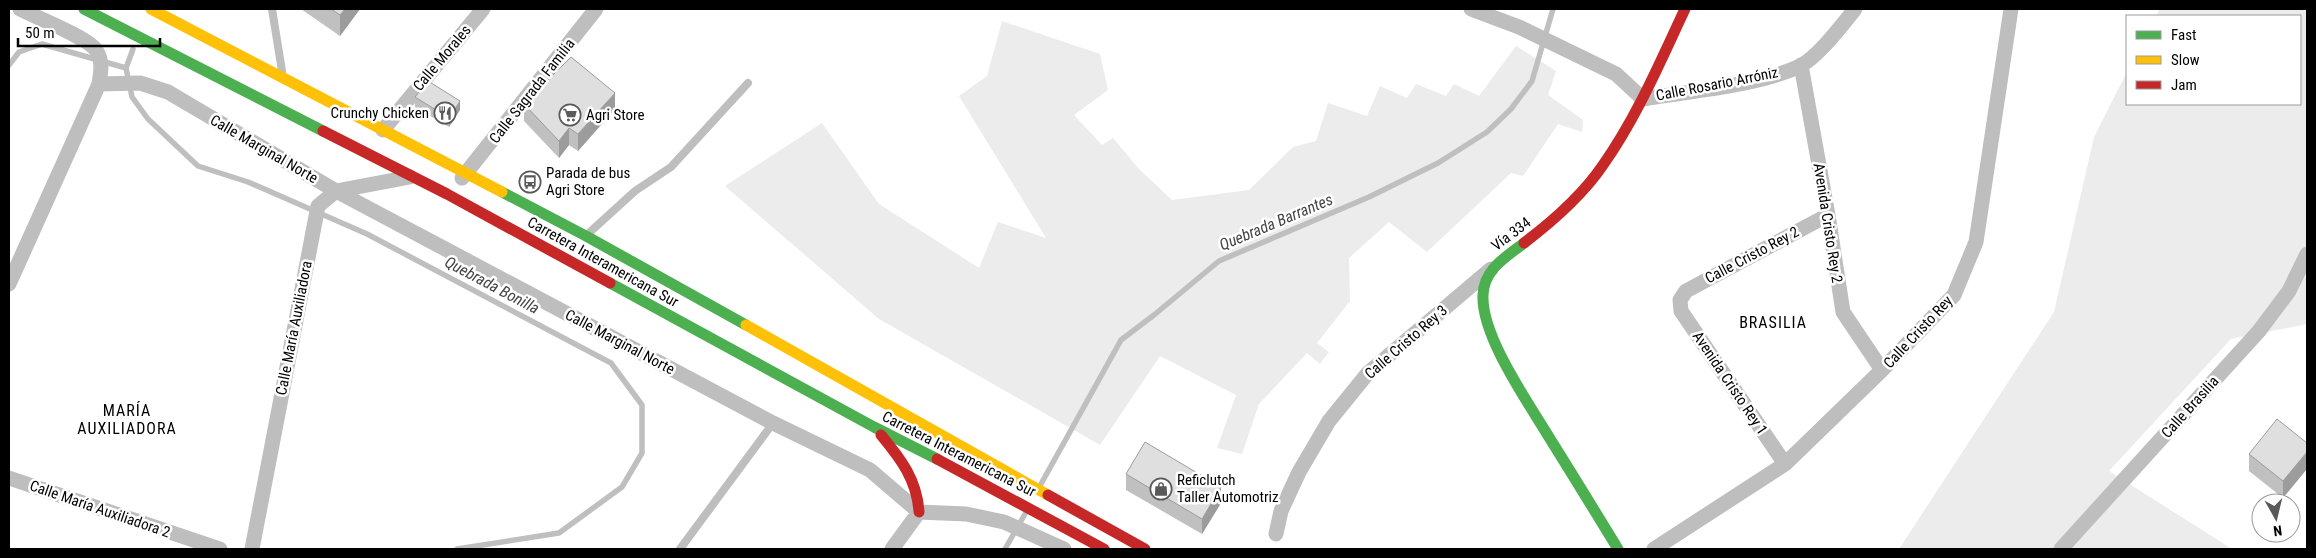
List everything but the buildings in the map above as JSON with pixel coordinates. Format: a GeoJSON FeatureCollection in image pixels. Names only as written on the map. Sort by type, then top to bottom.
{"type":"FeatureCollection","features":[{"type":"Feature","properties":{"kind":"main road","name":"Carretera Interamericana Sur"},"geometry":{"type":"LineString","coordinates":[[84,9],[447,194],[874,427],[1104,549]]}},
{"type":"Feature","properties":{"kind":"main road","name":"Carretera Interamericana Sur"},"geometry":{"type":"LineString","coordinates":[[151,9],[586,236],[1145,549]]}},
{"type":"Feature","properties":{"kind":"main road","name":"Vía 334"},"geometry":{"type":"LineString","coordinates":[[1618,549],[1513,378],[1488,326],[1483,295],[1486,281],[1494,266],[1549,224],[1574,200],[1603,166],[1643,99],[1685,9]]}},
{"type":"Feature","properties":{"kind":"main road"},"geometry":{"type":"LineString","coordinates":[[874,427],[906,465],[919,493],[919,512]]}},
{"type":"Feature","properties":{"kind":"main road"},"geometry":{"type":"LineString","coordinates":[[1074,549],[1078,528],[1084,526],[1106,527]]}},
{"type":"Feature","properties":{"kind":"street"},"geometry":{"type":"LineString","coordinates":[[9,284],[100,84],[102,69],[99,57],[89,43],[20,9]]}},
{"type":"Feature","properties":{"kind":"street","name":"Calle Morales"},"geometry":{"type":"LineString","coordinates":[[383,130],[483,9]]}},
{"type":"Feature","properties":{"kind":"street","name":"Calle Sagrada Familia"},"geometry":{"type":"LineString","coordinates":[[447,194],[467,173],[596,9]]}},
{"type":"Feature","properties":{"kind":"street"},"geometry":{"type":"LineString","coordinates":[[1471,9],[1519,27],[1616,74],[1643,99]]}},
{"type":"Feature","properties":{"kind":"street","name":"Calle Rosario Arróniz"},"geometry":{"type":"LineString","coordinates":[[1643,99],[1760,79],[1801,65],[1832,37],[1855,9]]}},
{"type":"Feature","properties":{"kind":"street","name":"Calle Cristo Rey"},"geometry":{"type":"LineString","coordinates":[[1654,549],[1785,464],[1882,370],[1954,295],[1976,242],[2011,9]]}},
{"type":"Feature","properties":{"kind":"street","name":"Avenida Cristo Rey 2"},"geometry":{"type":"LineString","coordinates":[[1801,65],[1828,215],[1842,312],[1882,370]]}},
{"type":"Feature","properties":{"kind":"street","name":"Calle Marginal Norte"},"geometry":{"type":"LineString","coordinates":[[100,84],[140,83],[168,92],[336,191],[773,423],[870,470],[919,512]]}},
{"type":"Feature","properties":{"kind":"street","name":"Calle María Auxiliadora"},"geometry":{"type":"LineString","coordinates":[[252,549],[318,206],[336,191],[412,177]]}},
{"type":"Feature","properties":{"kind":"street","name":"Calle Cristo Rey 2"},"geometry":{"type":"LineString","coordinates":[[1680,300],[1686,291],[1828,215]]}},
{"type":"Feature","properties":{"kind":"street","name":"Calle Brasilia"},"geometry":{"type":"LineString","coordinates":[[2061,549],[2259,331],[2289,291],[2307,254]]}},
{"type":"Feature","properties":{"kind":"street","name":"Calle Cristo Rey 3"},"geometry":{"type":"LineString","coordinates":[[1276,534],[1281,511],[1298,472],[1329,421],[1368,373],[1494,266]]}},
{"type":"Feature","properties":{"kind":"street","name":"Avenida Cristo Rey 1"},"geometry":{"type":"LineString","coordinates":[[1680,300],[1681,311],[1785,464]]}},
{"type":"Feature","properties":{"kind":"street","name":"Calle María Auxiliadora 2"},"geometry":{"type":"LineString","coordinates":[[9,478],[220,549]]}},
{"type":"Feature","properties":{"kind":"street"},"geometry":{"type":"LineString","coordinates":[[892,549],[919,512],[966,514],[1004,522],[1064,549]]}},
{"type":"Feature","properties":{"kind":"lane"},"geometry":{"type":"LineString","coordinates":[[272,9],[284,77]]}},
{"type":"Feature","properties":{"kind":"lane"},"geometry":{"type":"LineString","coordinates":[[586,236],[635,191],[671,167],[748,83]]}},
{"type":"Feature","properties":{"kind":"lane"},"geometry":{"type":"LineString","coordinates":[[680,549],[773,423]]}},
{"type":"Feature","properties":{"kind":"shaded area"},"geometry":{"type":"Polygon","coordinates":[[[2160,9],[2307,9],[2307,324],[2231,339],[2109,471],[2232,549],[1899,549],[2054,312],[2094,137],[2126,74],[2126,105],[2301,105],[2301,15],[2157,15],[2160,9]]]}},
{"type":"Feature","properties":{"kind":"shaded area"},"geometry":{"type":"Polygon","coordinates":[[[1002,21],[1100,54],[1108,90],[1074,115],[1102,145],[1113,138],[1139,169],[1172,200],[1249,190],[1293,147],[1316,141],[1328,103],[1367,116],[1380,86],[1407,98],[1416,84],[1446,96],[1454,84],[1479,96],[1516,46],[1556,71],[1548,95],[1583,120],[1582,132],[1558,124],[1523,176],[1511,173],[1427,252],[1389,222],[1349,258],[1350,301],[1317,343],[1329,352],[1320,364],[1307,353],[1259,404],[1242,454],[1217,448],[1236,395],[1160,356],[1100,445],[879,319],[725,186],[822,123],[879,204],[979,268],[998,222],[1046,238],[959,96],[987,76],[1002,21]]]}},
{"type":"Feature","properties":{"kind":"waterway","name":"Quebrada Barrantes"},"geometry":{"type":"LineString","coordinates":[[1041,484],[1121,340],[1219,261],[1369,197],[1438,163],[1487,132],[1511,109],[1532,81],[1553,9]]}},
{"type":"Feature","properties":{"kind":"waterway"},"geometry":{"type":"LineString","coordinates":[[9,65],[19,52],[42,44],[126,68]]}},
{"type":"Feature","properties":{"kind":"waterway","name":"Quebrada Bonilla"},"geometry":{"type":"LineString","coordinates":[[133,49],[126,68],[132,97],[148,119],[198,166],[248,182],[367,234],[611,363],[642,405],[642,453],[622,487],[559,533],[457,549]]}},
{"type":"Feature","properties":{"kind":"waterway","name":"Quebrada Barrantes"},"geometry":{"type":"LineString","coordinates":[[1005,549],[1025,514]]}},
{"type":"Feature","properties":{"kind":"traffic: fast"},"geometry":{"type":"LineString","coordinates":[[84,9],[323,131]]}},
{"type":"Feature","properties":{"kind":"traffic: fast"},"geometry":{"type":"LineString","coordinates":[[502,192],[586,236],[746,325]]}},
{"type":"Feature","properties":{"kind":"traffic: fast"},"geometry":{"type":"LineString","coordinates":[[1524,243],[1497,264],[1487,278],[1483,295],[1484,312],[1498,350],[1508,370],[1618,549]]}},
{"type":"Feature","properties":{"kind":"traffic: fast"},"geometry":{"type":"LineString","coordinates":[[610,283],[874,427],[937,459]]}},
{"type":"Feature","properties":{"kind":"traffic: slow"},"geometry":{"type":"LineString","coordinates":[[151,9],[502,192]]}},
{"type":"Feature","properties":{"kind":"traffic: slow"},"geometry":{"type":"LineString","coordinates":[[746,325],[1048,495]]}},
{"type":"Feature","properties":{"kind":"traffic: jam"},"geometry":{"type":"LineString","coordinates":[[1524,243],[1566,207],[1586,187],[1603,165],[1637,109],[1685,9]]}},
{"type":"Feature","properties":{"kind":"traffic: jam"},"geometry":{"type":"LineString","coordinates":[[323,131],[447,194],[610,283]]}},
{"type":"Feature","properties":{"kind":"traffic: jam"},"geometry":{"type":"LineString","coordinates":[[881,435],[907,470],[918,500],[919,512]]}},
{"type":"Feature","properties":{"kind":"traffic: jam"},"geometry":{"type":"LineString","coordinates":[[937,459],[1104,549]]}},
{"type":"Feature","properties":{"kind":"traffic: jam"},"geometry":{"type":"LineString","coordinates":[[1048,495],[1145,549]]}},
{"type":"Feature","properties":{"kind":"place","name":"Crunchy Chicken"},"geometry":{"type":"Point","coordinates":[445,113]}},
{"type":"Feature","properties":{"kind":"place","name":"Agri Store"},"geometry":{"type":"Point","coordinates":[570,115]}},
{"type":"Feature","properties":{"kind":"place","name":"Parada de bus Agri Store"},"geometry":{"type":"Point","coordinates":[530,182]}},
{"type":"Feature","properties":{"kind":"place","name":"Reficlutch Taller Automotriz"},"geometry":{"type":"Point","coordinates":[1161,489]}},
{"type":"Feature","properties":{"kind":"district","name":"BRASILIA"},"geometry":{"type":"Point","coordinates":[1773,322]}},
{"type":"Feature","properties":{"kind":"district","name":"MARÍA AUXILIADORA"},"geometry":{"type":"Point","coordinates":[127,419]}}]}
